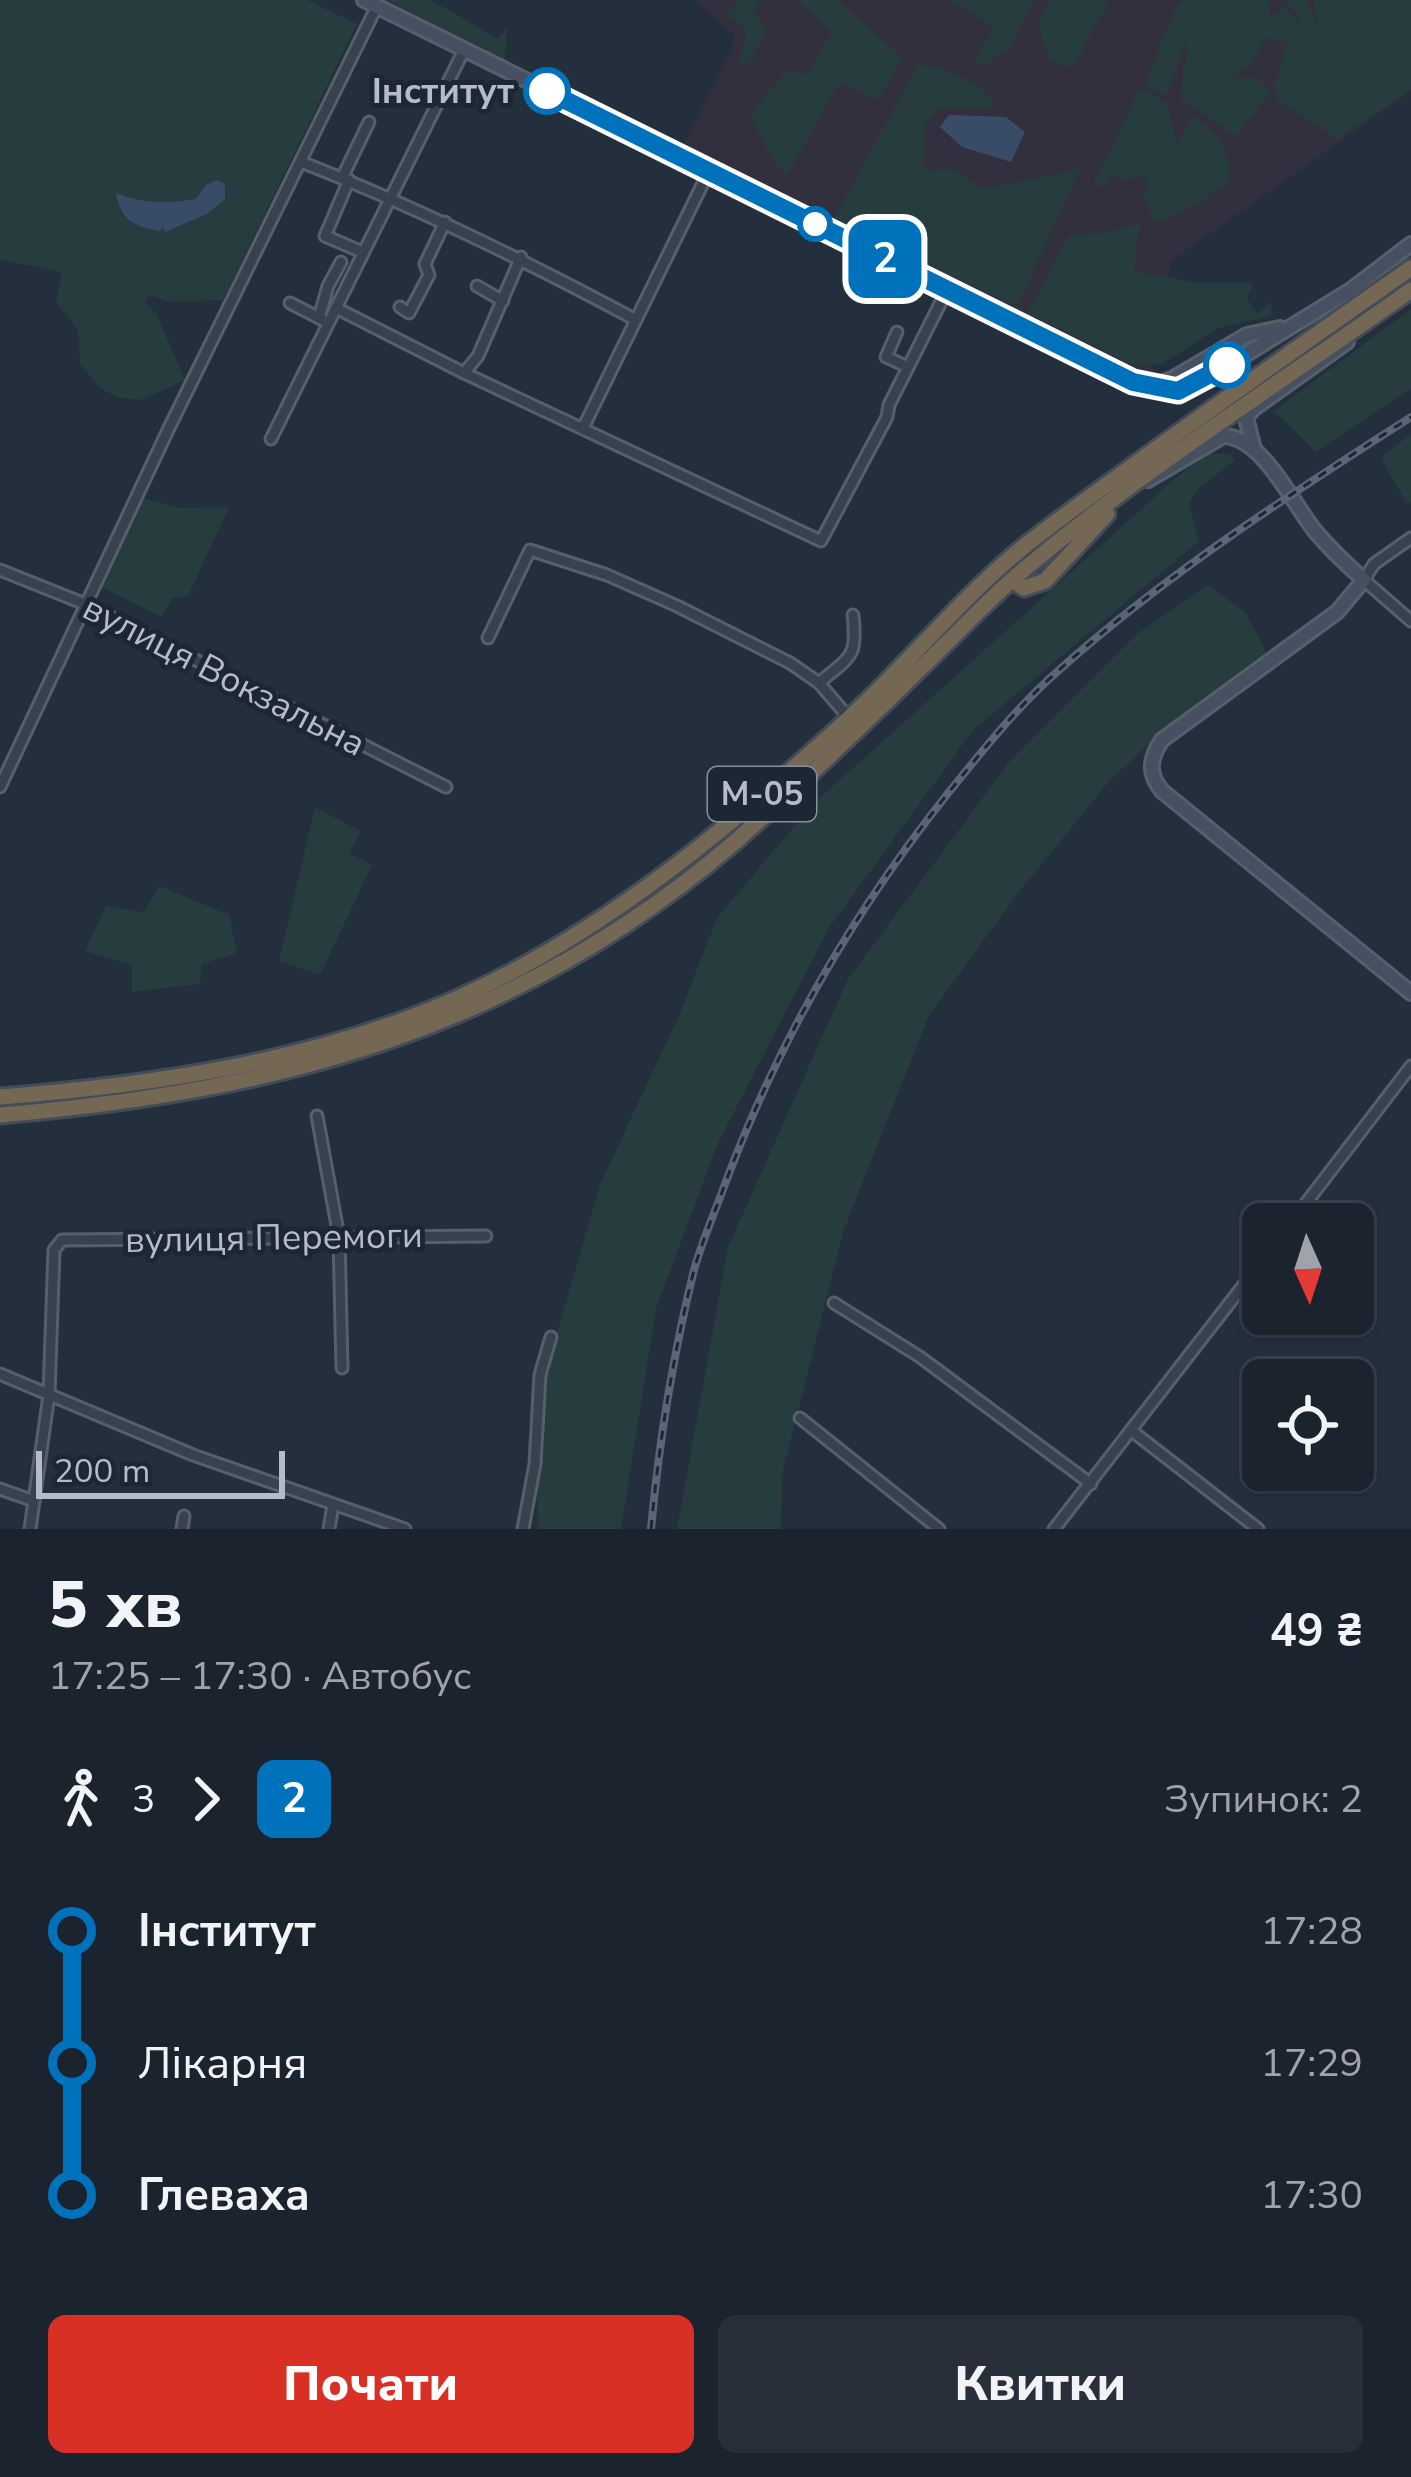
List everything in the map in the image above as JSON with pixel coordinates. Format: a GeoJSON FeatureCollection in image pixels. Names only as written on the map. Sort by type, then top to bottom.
{"type":"FeatureCollection","features":[{"type":"Feature","properties":{"kind":"highway","name":"М-05"},"geometry":{"type":"LineString","coordinates":[[0,1097],[102,1088],[238,1065],[350,1036],[458,998],[542,956],[718,831],[849,718],[1012,557],[1187,425],[1411,268]]}},
{"type":"Feature","properties":{"kind":"highway"},"geometry":{"type":"LineString","coordinates":[[1012,557],[1012,580],[1024,588],[1045,581],[1131,488],[1411,290]]}},
{"type":"Feature","properties":{"kind":"highway","name":"М-05"},"geometry":{"type":"LineString","coordinates":[[0,1115],[207,1090],[344,1057],[457,1017],[550,971],[621,926],[730,845],[828,759],[1012,580]]}},
{"type":"Feature","properties":{"kind":"street"},"geometry":{"type":"LineString","coordinates":[[0,787],[301,162],[370,3],[1147,387],[1178,391],[1188,387],[1351,290],[1411,244]]}},
{"type":"Feature","properties":{"kind":"street"},"geometry":{"type":"LineString","coordinates":[[324,320],[335,308],[464,50]]}},
{"type":"Feature","properties":{"kind":"street"},"geometry":{"type":"LineString","coordinates":[[362,252],[325,236],[369,122]]}},
{"type":"Feature","properties":{"kind":"street"},"geometry":{"type":"LineString","coordinates":[[301,162],[390,196],[521,257],[636,320]]}},
{"type":"Feature","properties":{"kind":"street"},"geometry":{"type":"LineString","coordinates":[[583,428],[709,171]]}},
{"type":"Feature","properties":{"kind":"street"},"geometry":{"type":"LineString","coordinates":[[400,307],[409,313],[429,275],[425,264],[445,222]]}},
{"type":"Feature","properties":{"kind":"street"},"geometry":{"type":"LineString","coordinates":[[665,230],[678,237]]}},
{"type":"Feature","properties":{"kind":"street"},"geometry":{"type":"LineString","coordinates":[[464,374],[478,356],[521,257]]}},
{"type":"Feature","properties":{"kind":"street"},"geometry":{"type":"LineString","coordinates":[[271,439],[324,320],[328,286],[341,262]]}},
{"type":"Feature","properties":{"kind":"street"},"geometry":{"type":"LineString","coordinates":[[477,286],[503,301]]}},
{"type":"Feature","properties":{"kind":"street"},"geometry":{"type":"LineString","coordinates":[[335,308],[464,374],[821,541],[947,290]]}},
{"type":"Feature","properties":{"kind":"street"},"geometry":{"type":"LineString","coordinates":[[290,303],[324,320]]}},
{"type":"Feature","properties":{"kind":"street"},"geometry":{"type":"LineString","coordinates":[[1254,450],[1246,418],[1252,409],[1331,356],[1387,307]]}},
{"type":"Feature","properties":{"kind":"street"},"geometry":{"type":"LineString","coordinates":[[1147,387],[1247,335],[1292,325]]}},
{"type":"Feature","properties":{"kind":"street"},"geometry":{"type":"LineString","coordinates":[[897,332],[886,357],[908,368]]}},
{"type":"Feature","properties":{"kind":"street"},"geometry":{"type":"LineString","coordinates":[[1221,348],[1227,365]]}},
{"type":"Feature","properties":{"kind":"street"},"geometry":{"type":"LineString","coordinates":[[1181,373],[1188,387]]}},
{"type":"Feature","properties":{"kind":"street"},"geometry":{"type":"LineString","coordinates":[[1131,488],[1223,436],[1236,438],[1254,450],[1313,529],[1411,621]]}},
{"type":"Feature","properties":{"kind":"street"},"geometry":{"type":"LineString","coordinates":[[1411,538],[1374,564],[1337,612],[1162,740],[1151,762],[1152,776],[1162,791],[1411,993]]}},
{"type":"Feature","properties":{"kind":"street"},"geometry":{"type":"LineString","coordinates":[[488,638],[530,550],[607,575],[790,663],[819,683],[849,718]]}},
{"type":"Feature","properties":{"kind":"street","name":"вулиця Вокзальна"},"geometry":{"type":"LineString","coordinates":[[0,570],[85,604],[446,787]]}},
{"type":"Feature","properties":{"kind":"street"},"geometry":{"type":"LineString","coordinates":[[819,683],[851,655],[856,645],[853,615]]}},
{"type":"Feature","properties":{"kind":"street"},"geometry":{"type":"LineString","coordinates":[[1306,1203],[1411,1066]]}},
{"type":"Feature","properties":{"kind":"street"},"geometry":{"type":"LineString","coordinates":[[317,1117],[339,1237],[342,1368]]}},
{"type":"Feature","properties":{"kind":"street","name":"вулиця Перемоги"},"geometry":{"type":"LineString","coordinates":[[49,1394],[55,1250],[62,1240],[485,1236]]}},
{"type":"Feature","properties":{"kind":"street"},"geometry":{"type":"LineString","coordinates":[[1054,1529],[1242,1287]]}},
{"type":"Feature","properties":{"kind":"street"},"geometry":{"type":"LineString","coordinates":[[834,1303],[920,1357],[1091,1484]]}},
{"type":"Feature","properties":{"kind":"street"},"geometry":{"type":"LineString","coordinates":[[523,1529],[535,1464],[540,1376],[551,1337]]}},
{"type":"Feature","properties":{"kind":"street"},"geometry":{"type":"LineString","coordinates":[[0,1374],[193,1455],[405,1529]]}},
{"type":"Feature","properties":{"kind":"street"},"geometry":{"type":"LineString","coordinates":[[30,1529],[49,1394]]}},
{"type":"Feature","properties":{"kind":"street"},"geometry":{"type":"LineString","coordinates":[[800,1418],[939,1529]]}},
{"type":"Feature","properties":{"kind":"street"},"geometry":{"type":"LineString","coordinates":[[1132,1431],[1258,1529]]}},
{"type":"Feature","properties":{"kind":"street"},"geometry":{"type":"LineString","coordinates":[[0,1489],[34,1501]]}},
{"type":"Feature","properties":{"kind":"street"},"geometry":{"type":"LineString","coordinates":[[329,1529],[333,1505]]}},
{"type":"Feature","properties":{"kind":"street"},"geometry":{"type":"LineString","coordinates":[[182,1529],[184,1516]]}},
{"type":"Feature","properties":{"kind":"shaded area"},"geometry":{"type":"Polygon","coordinates":[[[696,0],[1411,0],[1411,91],[1171,261],[1152,375],[1137,373],[683,147],[734,35],[696,0]]]}},
{"type":"Feature","properties":{"kind":"green space"},"geometry":{"type":"Polygon","coordinates":[[[0,0],[307,0],[357,24],[223,300],[171,302],[150,295],[144,301],[157,315],[185,380],[142,400],[119,398],[100,388],[80,364],[78,330],[56,302],[62,272],[0,260],[0,0]]]}},
{"type":"Feature","properties":{"kind":"green space"},"geometry":{"type":"Polygon","coordinates":[[[386,0],[431,0],[498,39],[507,27],[505,60],[386,0]]]}},
{"type":"Feature","properties":{"kind":"green space"},"geometry":{"type":"Polygon","coordinates":[[[738,0],[761,0],[753,12],[768,28],[748,65],[739,60],[747,30],[727,15],[738,0]]]}},
{"type":"Feature","properties":{"kind":"green space"},"geometry":{"type":"Polygon","coordinates":[[[798,0],[838,0],[903,59],[878,100],[840,83],[787,176],[769,155],[750,115],[787,69],[805,76],[832,32],[798,0]]]}},
{"type":"Feature","properties":{"kind":"green space"},"geometry":{"type":"Polygon","coordinates":[[[949,0],[1035,0],[1008,50],[982,67],[974,62],[994,27],[949,0]]]}},
{"type":"Feature","properties":{"kind":"green space"},"geometry":{"type":"Polygon","coordinates":[[[1049,0],[1109,0],[1073,69],[1049,59],[1038,23],[1049,0]]]}},
{"type":"Feature","properties":{"kind":"green space"},"geometry":{"type":"Polygon","coordinates":[[[1184,0],[1268,0],[1271,18],[1284,6],[1302,25],[1283,0],[1306,0],[1317,25],[1314,0],[1411,0],[1411,89],[1338,139],[1277,100],[1274,87],[1287,43],[1266,38],[1251,65],[1233,78],[1257,77],[1271,93],[1235,136],[1180,99],[1189,35],[1166,95],[1144,86],[1175,9],[1184,0]]]}},
{"type":"Feature","properties":{"kind":"green space"},"geometry":{"type":"Polygon","coordinates":[[[918,64],[960,76],[996,102],[986,110],[938,110],[924,126],[925,171],[954,168],[983,189],[1080,169],[1017,307],[833,220],[918,64]]]}},
{"type":"Feature","properties":{"kind":"green space"},"geometry":{"type":"Polygon","coordinates":[[[1140,88],[1167,103],[1178,146],[1193,116],[1210,129],[1222,143],[1230,171],[1230,182],[1155,224],[1143,196],[1148,182],[1139,174],[1128,181],[1114,175],[1103,188],[1094,182],[1140,88]]]}},
{"type":"Feature","properties":{"kind":"green space"},"geometry":{"type":"Polygon","coordinates":[[[1140,223],[1134,271],[1200,283],[1253,283],[1247,299],[1257,313],[1272,302],[1271,316],[1218,328],[1162,364],[1135,366],[1027,313],[1069,235],[1110,232],[1140,223]]]}},
{"type":"Feature","properties":{"kind":"green space"},"geometry":{"type":"Polygon","coordinates":[[[1411,309],[1411,388],[1316,452],[1274,411],[1411,309]]]}},
{"type":"Feature","properties":{"kind":"green space"},"geometry":{"type":"Polygon","coordinates":[[[1411,434],[1411,502],[1407,504],[1381,458],[1411,434]]]}},
{"type":"Feature","properties":{"kind":"green space"},"geometry":{"type":"Polygon","coordinates":[[[1211,453],[1230,454],[1235,460],[1198,489],[1189,503],[1199,541],[973,730],[829,928],[717,1145],[656,1309],[621,1529],[537,1529],[540,1392],[600,1185],[681,1011],[717,918],[813,804],[1185,470],[1211,453]]]}},
{"type":"Feature","properties":{"kind":"green space"},"geometry":{"type":"Polygon","coordinates":[[[143,498],[180,508],[229,507],[188,596],[172,598],[161,617],[102,587],[143,498]]]}},
{"type":"Feature","properties":{"kind":"green space"},"geometry":{"type":"Polygon","coordinates":[[[1208,585],[1246,613],[1267,654],[1110,780],[1019,892],[929,1015],[843,1232],[783,1470],[781,1529],[677,1529],[728,1247],[848,979],[1010,761],[1137,634],[1208,585]]]}},
{"type":"Feature","properties":{"kind":"green space"},"geometry":{"type":"Polygon","coordinates":[[[315,807],[360,831],[350,854],[372,865],[320,975],[279,961],[315,807]]]}},
{"type":"Feature","properties":{"kind":"green space"},"geometry":{"type":"Polygon","coordinates":[[[159,886],[229,915],[237,953],[202,964],[200,984],[132,992],[132,965],[85,951],[106,906],[144,912],[159,886]]]}},
{"type":"Feature","properties":{"kind":"water"},"geometry":{"type":"Polygon","coordinates":[[[949,115],[1006,117],[1025,132],[1011,162],[962,147],[940,127],[949,115]]]}},
{"type":"Feature","properties":{"kind":"water"},"geometry":{"type":"Polygon","coordinates":[[[217,180],[225,184],[225,199],[207,214],[165,232],[163,226],[160,231],[130,221],[116,193],[146,201],[185,201],[196,199],[206,185],[217,180]]]}},
{"type":"Feature","properties":{"kind":"railway"},"geometry":{"type":"LineString","coordinates":[[651,1529],[673,1366],[701,1248],[769,1079],[821,979],[881,883],[988,745],[1058,671],[1185,569],[1411,417]]}},
{"type":"Feature","properties":{"kind":"bus line","name":"2"},"geometry":{"type":"LineString","coordinates":[[547,91],[1133,382],[1178,391],[1227,365]]}},
{"type":"Feature","properties":{"kind":"place","name":"Інститут"},"geometry":{"type":"Point","coordinates":[547,91]}}]}
